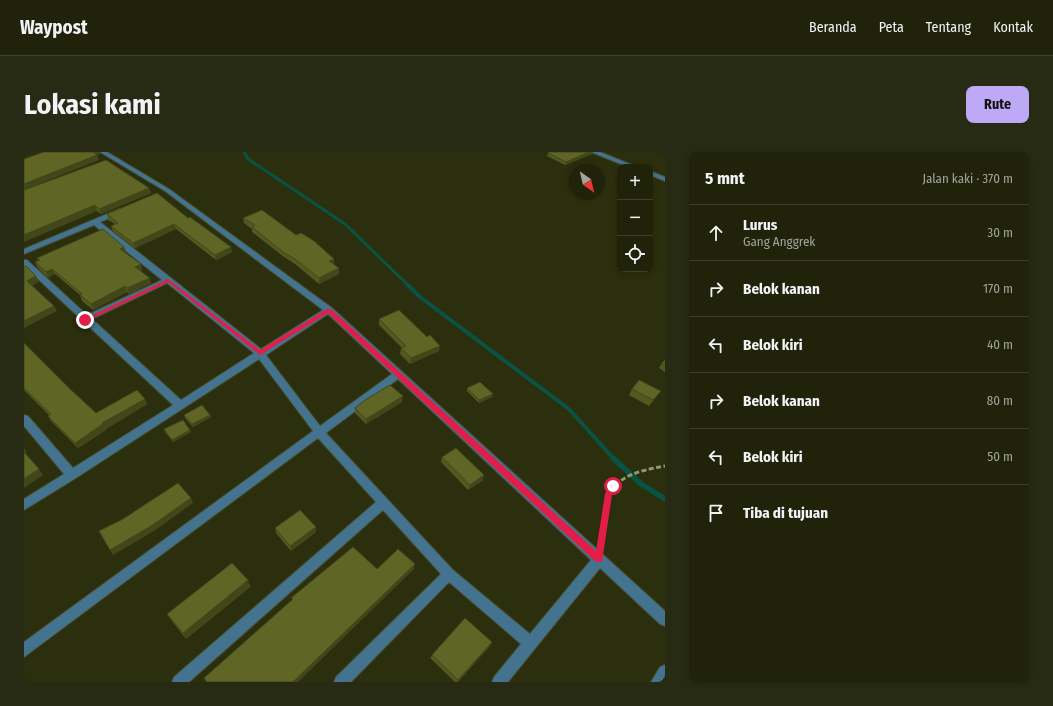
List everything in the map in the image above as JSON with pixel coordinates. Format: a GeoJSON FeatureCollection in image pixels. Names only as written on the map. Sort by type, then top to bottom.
{"type":"FeatureCollection","features":[{"type":"Feature","properties":{"kind":"street"},"geometry":{"type":"LineString","coordinates":[[103,152],[109,160],[163,192],[329,310],[665,620]]}},
{"type":"Feature","properties":{"kind":"street"},"geometry":{"type":"LineString","coordinates":[[594,152],[626,164]]}},
{"type":"Feature","properties":{"kind":"street"},"geometry":{"type":"LineString","coordinates":[[653,174],[665,179]]}},
{"type":"Feature","properties":{"kind":"street"},"geometry":{"type":"LineString","coordinates":[[24,252],[124,209]]}},
{"type":"Feature","properties":{"kind":"street"},"geometry":{"type":"LineString","coordinates":[[96,222],[260,353],[319,432],[448,574],[530,643]]}},
{"type":"Feature","properties":{"kind":"street"},"geometry":{"type":"LineString","coordinates":[[24,262],[85,320],[180,405]]}},
{"type":"Feature","properties":{"kind":"street"},"geometry":{"type":"LineString","coordinates":[[85,320],[168,280]]}},
{"type":"Feature","properties":{"kind":"street"},"geometry":{"type":"LineString","coordinates":[[24,505],[329,310]]}},
{"type":"Feature","properties":{"kind":"street"},"geometry":{"type":"LineString","coordinates":[[24,650],[398,374]]}},
{"type":"Feature","properties":{"kind":"street"},"geometry":{"type":"LineString","coordinates":[[24,419],[72,475]]}},
{"type":"Feature","properties":{"kind":"street"},"geometry":{"type":"LineString","coordinates":[[178,682],[383,503]]}},
{"type":"Feature","properties":{"kind":"street"},"geometry":{"type":"LineString","coordinates":[[499,682],[599,559]]}},
{"type":"Feature","properties":{"kind":"street"},"geometry":{"type":"LineString","coordinates":[[341,682],[448,574]]}},
{"type":"Feature","properties":{"kind":"street"},"geometry":{"type":"LineString","coordinates":[[658,682],[665,672]]}},
{"type":"Feature","properties":{"kind":"path"},"geometry":{"type":"LineString","coordinates":[[599,559],[608,494],[618,481],[642,471],[665,466]]}},
{"type":"Feature","properties":{"kind":"building"},"geometry":{"type":"Polygon","coordinates":[[[44,152],[93,152],[97,155],[24,184],[24,159],[44,152]]]}},
{"type":"Feature","properties":{"kind":"building"},"geometry":{"type":"Polygon","coordinates":[[[589,152],[566,162],[548,153],[589,152]]]}},
{"type":"Feature","properties":{"kind":"building"},"geometry":{"type":"Polygon","coordinates":[[[106,160],[149,188],[99,209],[95,205],[24,235],[24,190],[106,160]]]}},
{"type":"Feature","properties":{"kind":"building"},"geometry":{"type":"Polygon","coordinates":[[[157,193],[188,218],[190,217],[231,247],[215,255],[174,224],[133,243],[111,226],[118,223],[107,214],[157,193]]]}},
{"type":"Feature","properties":{"kind":"building"},"geometry":{"type":"Polygon","coordinates":[[[262,210],[296,235],[301,233],[314,241],[334,259],[329,261],[339,268],[319,278],[295,259],[283,252],[252,227],[255,225],[243,218],[262,210]]]}},
{"type":"Feature","properties":{"kind":"building"},"geometry":{"type":"Polygon","coordinates":[[[103,229],[124,247],[120,249],[141,264],[135,267],[150,278],[127,288],[125,286],[91,304],[80,295],[82,294],[52,269],[46,272],[35,262],[40,260],[37,258],[103,229]]]}},
{"type":"Feature","properties":{"kind":"building"},"geometry":{"type":"Polygon","coordinates":[[[26,266],[36,276],[27,281],[54,306],[24,321],[24,267],[26,266]]]}},
{"type":"Feature","properties":{"kind":"building"},"geometry":{"type":"Polygon","coordinates":[[[399,310],[427,337],[430,335],[440,346],[411,358],[401,348],[406,346],[379,319],[399,310]]]}},
{"type":"Feature","properties":{"kind":"building"},"geometry":{"type":"Polygon","coordinates":[[[24,343],[96,413],[137,390],[145,399],[102,423],[103,424],[75,443],[48,416],[51,414],[24,388],[24,343]]]}},
{"type":"Feature","properties":{"kind":"building"},"geometry":{"type":"Polygon","coordinates":[[[639,380],[661,391],[653,400],[632,389],[639,380]]]}},
{"type":"Feature","properties":{"kind":"building"},"geometry":{"type":"Polygon","coordinates":[[[480,382],[493,394],[479,400],[467,388],[480,382]]]}},
{"type":"Feature","properties":{"kind":"building"},"geometry":{"type":"Polygon","coordinates":[[[390,385],[403,396],[366,419],[355,408],[365,400],[390,385]]]}},
{"type":"Feature","properties":{"kind":"building"},"geometry":{"type":"Polygon","coordinates":[[[202,405],[210,415],[192,424],[184,415],[202,405]]]}},
{"type":"Feature","properties":{"kind":"building"},"geometry":{"type":"Polygon","coordinates":[[[183,420],[190,430],[172,440],[164,429],[183,420]]]}},
{"type":"Feature","properties":{"kind":"building"},"geometry":{"type":"Polygon","coordinates":[[[456,448],[484,475],[470,485],[442,457],[456,448]]]}},
{"type":"Feature","properties":{"kind":"building"},"geometry":{"type":"Polygon","coordinates":[[[24,452],[39,469],[24,479],[24,452]]]}},
{"type":"Feature","properties":{"kind":"building"},"geometry":{"type":"Polygon","coordinates":[[[178,483],[191,498],[151,526],[110,550],[99,531],[123,519],[178,483]]]}},
{"type":"Feature","properties":{"kind":"building"},"geometry":{"type":"Polygon","coordinates":[[[300,510],[316,527],[290,546],[275,528],[300,510]]]}},
{"type":"Feature","properties":{"kind":"building"},"geometry":{"type":"Polygon","coordinates":[[[353,547],[377,569],[398,549],[415,564],[293,682],[207,682],[204,678],[293,599],[291,598],[353,547]]]}},
{"type":"Feature","properties":{"kind":"building"},"geometry":{"type":"Polygon","coordinates":[[[232,563],[248,580],[183,633],[167,614],[232,563]]]}},
{"type":"Feature","properties":{"kind":"building"},"geometry":{"type":"Polygon","coordinates":[[[465,618],[492,642],[458,680],[432,655],[465,618]]]}},
{"type":"Feature","properties":{"kind":"waterway"},"geometry":{"type":"LineString","coordinates":[[244,152],[248,159],[345,224],[409,286]]}},
{"type":"Feature","properties":{"kind":"waterway"},"geometry":{"type":"LineString","coordinates":[[409,286],[420,297],[569,409],[614,459]]}},
{"type":"Feature","properties":{"kind":"waterway"},"geometry":{"type":"LineString","coordinates":[[614,459],[641,484],[665,499]]}},
{"type":"Feature","properties":{"kind":"route"},"geometry":{"type":"LineString","coordinates":[[85,320],[168,280],[260,353],[329,310],[599,559],[608,494],[613,486]]}}]}
